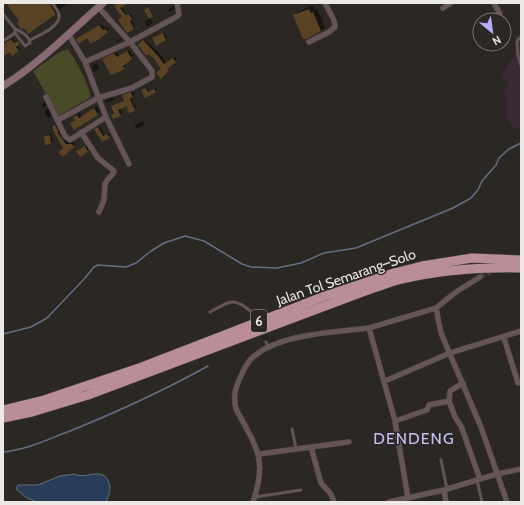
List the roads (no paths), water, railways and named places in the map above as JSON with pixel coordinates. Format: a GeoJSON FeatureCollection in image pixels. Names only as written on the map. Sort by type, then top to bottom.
{"type":"FeatureCollection","features":[{"type":"Feature","properties":{"kind":"highway","name":"Jalan Tol Semarang–Solo"},"geometry":{"type":"LineString","coordinates":[[3,410],[44,400],[142,367],[325,296],[394,273],[422,266],[472,258],[521,260]]}},
{"type":"Feature","properties":{"kind":"highway","name":"Jalan Tol Semarang–Solo"},"geometry":{"type":"LineString","coordinates":[[3,418],[32,412],[81,398],[397,280],[458,269],[490,267],[521,268]]}},
{"type":"Feature","properties":{"kind":"street"},"geometry":{"type":"LineString","coordinates":[[85,62],[130,42],[179,16],[176,3]]}},
{"type":"Feature","properties":{"kind":"street"},"geometry":{"type":"LineString","coordinates":[[309,42],[329,32],[335,27],[335,22],[325,3]]}},
{"type":"Feature","properties":{"kind":"street"},"geometry":{"type":"LineString","coordinates":[[443,8],[451,3]]}},
{"type":"Feature","properties":{"kind":"street"},"geometry":{"type":"LineString","coordinates":[[494,3],[499,12]]}},
{"type":"Feature","properties":{"kind":"street"},"geometry":{"type":"LineString","coordinates":[[3,86],[69,35],[100,5],[152,71],[152,77],[132,88],[98,98],[58,120]]}},
{"type":"Feature","properties":{"kind":"street"},"geometry":{"type":"LineString","coordinates":[[69,35],[85,62],[106,117],[129,164]]}},
{"type":"Feature","properties":{"kind":"street"},"geometry":{"type":"LineString","coordinates":[[46,97],[67,139],[70,140],[106,117]]}},
{"type":"Feature","properties":{"kind":"street"},"geometry":{"type":"LineString","coordinates":[[81,132],[98,158],[114,172],[105,184],[104,200],[99,212]]}},
{"type":"Feature","properties":{"kind":"street"},"geometry":{"type":"LineString","coordinates":[[253,500],[260,470],[259,454],[236,409],[234,401],[235,389],[250,360],[269,348],[297,337],[369,328],[436,308],[456,292],[480,277]]}},
{"type":"Feature","properties":{"kind":"street"},"geometry":{"type":"LineString","coordinates":[[436,308],[441,333],[481,427],[507,502]]}},
{"type":"Feature","properties":{"kind":"street"},"geometry":{"type":"LineString","coordinates":[[369,328],[385,380],[395,420],[408,498]]}},
{"type":"Feature","properties":{"kind":"street"},"geometry":{"type":"LineString","coordinates":[[385,380],[450,354],[521,332]]}},
{"type":"Feature","properties":{"kind":"street"},"geometry":{"type":"LineString","coordinates":[[504,338],[518,383]]}},
{"type":"Feature","properties":{"kind":"street"},"geometry":{"type":"LineString","coordinates":[[463,383],[450,391],[449,401],[455,418],[461,426],[478,480]]}},
{"type":"Feature","properties":{"kind":"street"},"geometry":{"type":"LineString","coordinates":[[395,420],[427,410],[430,404],[449,401]]}},
{"type":"Feature","properties":{"kind":"street"},"geometry":{"type":"LineString","coordinates":[[259,454],[349,442]]}},
{"type":"Feature","properties":{"kind":"street"},"geometry":{"type":"LineString","coordinates":[[311,447],[321,483],[328,489],[334,502]]}},
{"type":"Feature","properties":{"kind":"street"},"geometry":{"type":"LineString","coordinates":[[389,502],[445,490],[497,474],[521,469]]}},
{"type":"Feature","properties":{"kind":"street"},"geometry":{"type":"LineString","coordinates":[[445,490],[446,502]]}},
{"type":"Feature","properties":{"kind":"lane"},"geometry":{"type":"LineString","coordinates":[[15,29],[15,33],[25,46],[30,43],[30,40],[52,27],[58,21],[60,17],[58,11],[52,3]]}},
{"type":"Feature","properties":{"kind":"lane"},"geometry":{"type":"LineString","coordinates":[[3,14],[15,29],[26,35],[30,40]]}},
{"type":"Feature","properties":{"kind":"lane"},"geometry":{"type":"LineString","coordinates":[[3,41],[15,33]]}},
{"type":"Feature","properties":{"kind":"lane"},"geometry":{"type":"LineString","coordinates":[[521,37],[517,41],[517,47],[521,66]]}},
{"type":"Feature","properties":{"kind":"lane"},"geometry":{"type":"LineString","coordinates":[[210,312],[234,301],[238,302],[253,313]]}},
{"type":"Feature","properties":{"kind":"lane"},"geometry":{"type":"LineString","coordinates":[[266,342],[269,348]]}},
{"type":"Feature","properties":{"kind":"lane"},"geometry":{"type":"LineString","coordinates":[[292,429],[296,450]]}},
{"type":"Feature","properties":{"kind":"lane"},"geometry":{"type":"LineString","coordinates":[[441,460],[445,490]]}},
{"type":"Feature","properties":{"kind":"lane"},"geometry":{"type":"LineString","coordinates":[[478,480],[482,502]]}},
{"type":"Feature","properties":{"kind":"lane"},"geometry":{"type":"LineString","coordinates":[[253,500],[301,490]]}},
{"type":"Feature","properties":{"kind":"water"},"geometry":{"type":"Polygon","coordinates":[[[75,474],[83,476],[101,474],[105,476],[110,486],[106,502],[37,502],[27,498],[16,489],[18,485],[38,485],[60,476],[75,474]]]}},
{"type":"Feature","properties":{"kind":"waterway"},"geometry":{"type":"LineString","coordinates":[[3,334],[31,327],[47,318],[94,267],[98,265],[126,267],[136,263],[164,243],[185,236],[204,241],[242,264],[251,267],[277,268],[301,263],[324,253],[356,248],[453,208],[471,198],[478,190],[482,181],[496,165],[499,158],[509,149],[521,143]]}},
{"type":"Feature","properties":{"kind":"waterway"},"geometry":{"type":"LineString","coordinates":[[3,452],[29,447],[88,424],[157,393],[208,366]]}},
{"type":"Feature","properties":{"kind":"tunnel"},"geometry":{"type":"LineString","coordinates":[[480,277],[493,270]]}},
{"type":"Feature","properties":{"kind":"district","name":"DENDENG"},"geometry":{"type":"Point","coordinates":[414,438]}}]}
